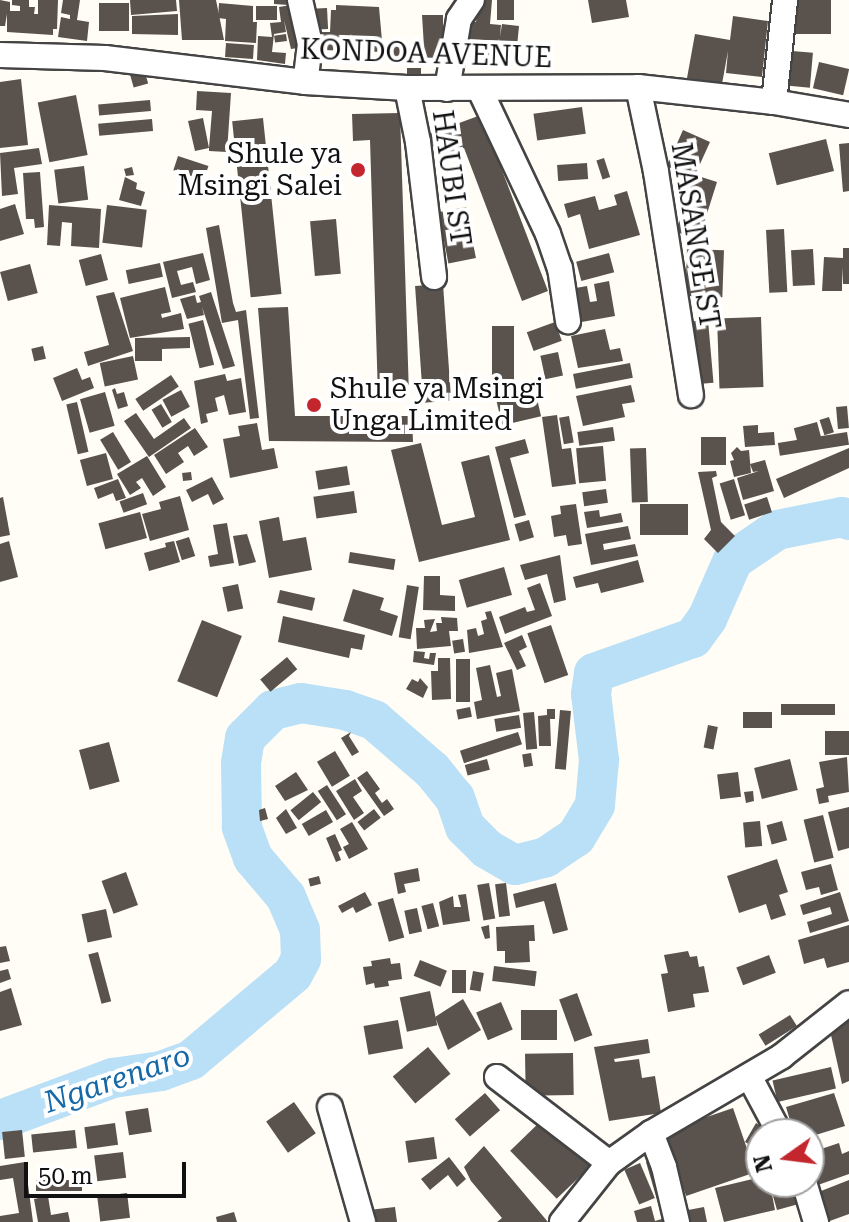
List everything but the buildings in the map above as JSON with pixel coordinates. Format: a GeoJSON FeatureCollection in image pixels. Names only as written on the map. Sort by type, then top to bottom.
{"type":"FeatureCollection","features":[{"type":"Feature","properties":{"kind":"street"},"geometry":{"type":"LineString","coordinates":[[300,0],[310,44],[305,82]]}},
{"type":"Feature","properties":{"kind":"street"},"geometry":{"type":"LineString","coordinates":[[447,89],[459,19],[472,0]]}},
{"type":"Feature","properties":{"kind":"street"},"geometry":{"type":"LineString","coordinates":[[774,102],[785,0]]}},
{"type":"Feature","properties":{"kind":"street","name":"KONDOA AVENUE"},"geometry":{"type":"LineString","coordinates":[[0,55],[105,58],[305,82],[407,88],[638,87],[774,102],[849,115]]}},
{"type":"Feature","properties":{"kind":"street","name":"MASANGE ST"},"geometry":{"type":"LineString","coordinates":[[638,87],[656,172],[691,395]]}},
{"type":"Feature","properties":{"kind":"street","name":"HAUBI ST"},"geometry":{"type":"LineString","coordinates":[[407,88],[418,142],[434,277]]}},
{"type":"Feature","properties":{"kind":"street"},"geometry":{"type":"LineString","coordinates":[[480,90],[548,234],[560,268],[568,321]]}},
{"type":"Feature","properties":{"kind":"street"},"geometry":{"type":"LineString","coordinates":[[562,1222],[609,1163],[651,1133],[782,1056],[849,1003]]}},
{"type":"Feature","properties":{"kind":"street"},"geometry":{"type":"LineString","coordinates":[[749,1076],[771,1118]]}},
{"type":"Feature","properties":{"kind":"street"},"geometry":{"type":"LineString","coordinates":[[497,1077],[609,1163]]}},
{"type":"Feature","properties":{"kind":"street"},"geometry":{"type":"LineString","coordinates":[[330,1107],[363,1222]]}},
{"type":"Feature","properties":{"kind":"street"},"geometry":{"type":"LineString","coordinates":[[651,1133],[664,1167],[677,1222]]}},
{"type":"Feature","properties":{"kind":"street"},"geometry":{"type":"LineString","coordinates":[[809,1198],[816,1222]]}},
{"type":"Feature","properties":{"kind":"waterway","name":"Ngarenaro"},"geometry":{"type":"LineString","coordinates":[[0,1120],[113,1078],[161,1071],[191,1060],[293,974],[301,959],[300,930],[286,897],[253,858],[242,827],[241,763],[245,738],[273,710],[301,703],[345,710],[374,720],[432,770],[455,798],[465,827],[487,849],[515,865],[546,857],[576,837],[595,805],[599,760],[591,694],[594,673],[693,638],[707,619],[733,560],[777,530],[842,517],[849,520]]}},
{"type":"Feature","properties":{"kind":"place","name":"Shule ya Msingi Salei"},"geometry":{"type":"Point","coordinates":[358,170]}},
{"type":"Feature","properties":{"kind":"place","name":"Shule ya Msingi Unga Limited"},"geometry":{"type":"Point","coordinates":[314,405]}}]}
